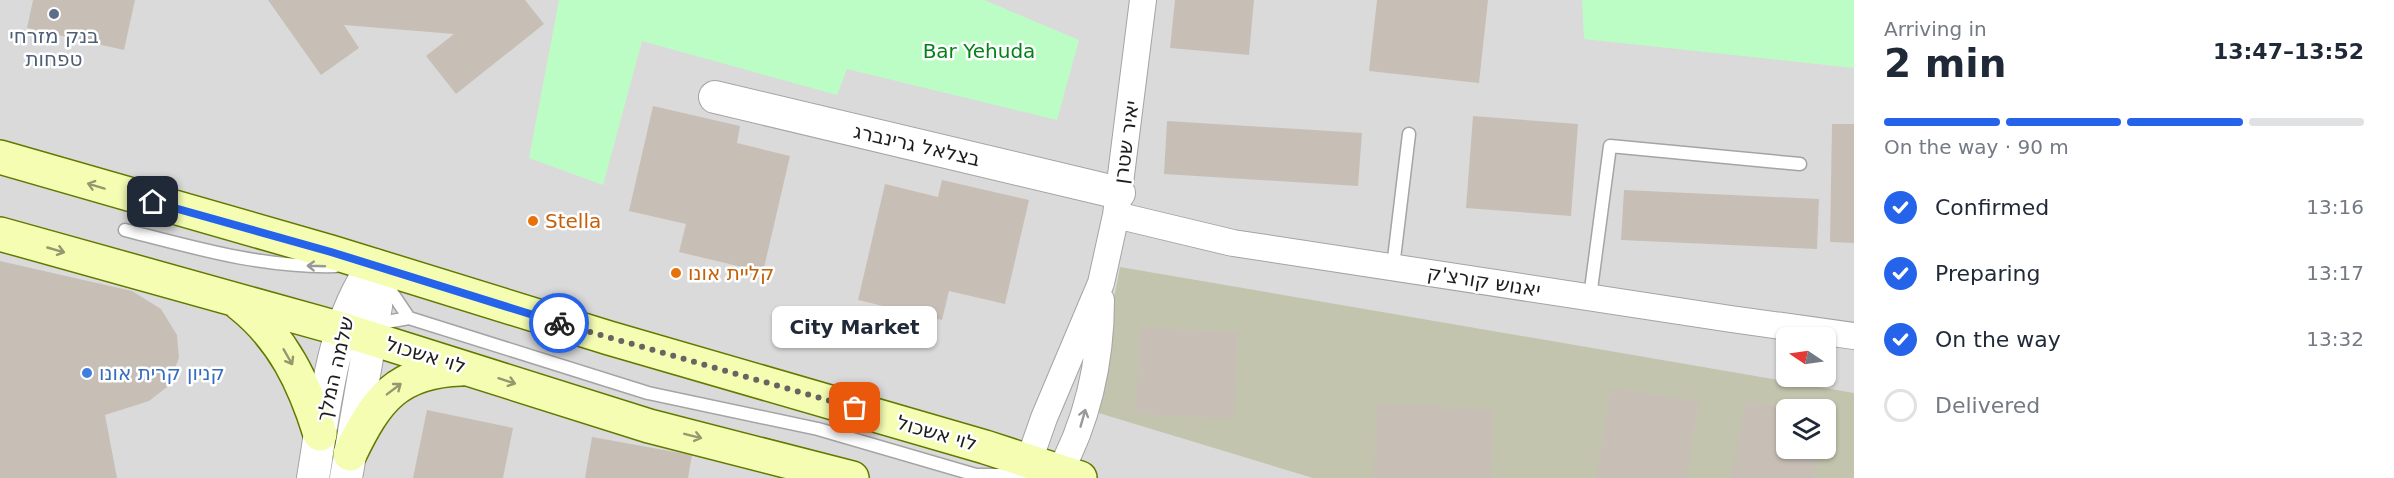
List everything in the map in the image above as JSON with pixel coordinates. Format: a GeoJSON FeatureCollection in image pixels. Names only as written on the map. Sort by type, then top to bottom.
{"type":"FeatureCollection","features":[{"type":"Feature","properties":{"kind":"main road"},"geometry":{"type":"LineString","coordinates":[[0,143],[31,166]]}},
{"type":"Feature","properties":{"kind":"main road","name":"לוי אשכול"},"geometry":{"type":"LineString","coordinates":[[0,157],[374,265],[598,335],[768,383],[1025,471],[1065,476]]}},
{"type":"Feature","properties":{"kind":"main road","name":"לוי אשכול"},"geometry":{"type":"LineString","coordinates":[[0,234],[233,300],[362,330],[476,371],[650,426],[852,478]]}},
{"type":"Feature","properties":{"kind":"main road"},"geometry":{"type":"LineString","coordinates":[[233,300],[259,320],[282,348],[301,381],[320,434]]}},
{"type":"Feature","properties":{"kind":"main road"},"geometry":{"type":"LineString","coordinates":[[348,466],[365,422],[395,387],[429,372],[460,369],[476,371]]}},
{"type":"Feature","properties":{"kind":"street","name":"יאיר שטרן"},"geometry":{"type":"LineString","coordinates":[[1025,471],[1101,284],[1117,204],[1143,0]]}},
{"type":"Feature","properties":{"kind":"street","name":"בצלאל גרינברג"},"geometry":{"type":"LineString","coordinates":[[715,98],[1117,204]]}},
{"type":"Feature","properties":{"kind":"street","name":"יאנוש קורצ'ק"},"geometry":{"type":"LineString","coordinates":[[1117,204],[1233,243],[1731,320],[1854,336]]}},
{"type":"Feature","properties":{"kind":"street","name":"שלמה המלך"},"geometry":{"type":"LineString","coordinates":[[348,466],[362,330],[355,294],[374,265]]}},
{"type":"Feature","properties":{"kind":"street","name":"יאיר שטרן"},"geometry":{"type":"LineString","coordinates":[[1065,476],[1094,377],[1101,319],[1101,284]]}},
{"type":"Feature","properties":{"kind":"street","name":"שלמה המלך"},"geometry":{"type":"LineString","coordinates":[[313,478],[320,434],[362,330]]}},
{"type":"Feature","properties":{"kind":"lane"},"geometry":{"type":"LineString","coordinates":[[1393,267],[1409,134]]}},
{"type":"Feature","properties":{"kind":"lane"},"geometry":{"type":"LineString","coordinates":[[1590,297],[1610,146],[1800,164]]}},
{"type":"Feature","properties":{"kind":"lane"},"geometry":{"type":"LineString","coordinates":[[125,230],[233,258],[328,266],[374,265],[409,318]]}},
{"type":"Feature","properties":{"kind":"lane"},"geometry":{"type":"LineString","coordinates":[[362,330],[409,318],[648,393],[818,429],[977,477],[1025,471]]}},
{"type":"Feature","properties":{"kind":"shaded area"},"geometry":{"type":"Polygon","coordinates":[[[0,0],[1854,0],[1854,478],[0,478],[0,0]]]}},
{"type":"Feature","properties":{"kind":"shaded area"},"geometry":{"type":"Polygon","coordinates":[[[1120,267],[1776,380],[1776,387],[1819,387],[1854,393],[1854,478],[1313,478],[1092,411],[1120,267]]]}},
{"type":"Feature","properties":{"kind":"green space","name":"Bar Yehuda"},"geometry":{"type":"Polygon","coordinates":[[[559,0],[984,0],[1079,40],[1057,120],[847,69],[837,95],[642,41],[603,185],[529,158],[559,0]]]}},
{"type":"Feature","properties":{"kind":"green space"},"geometry":{"type":"Polygon","coordinates":[[[1582,0],[1854,0],[1854,68],[1584,39],[1582,0]]]}},
{"type":"Feature","properties":{"kind":"building"},"geometry":{"type":"Polygon","coordinates":[[[33,0],[135,0],[124,50],[27,28],[33,0]]]}},
{"type":"Feature","properties":{"kind":"building"},"geometry":{"type":"Polygon","coordinates":[[[268,0],[525,0],[544,24],[456,94],[426,56],[454,34],[344,25],[359,48],[321,75],[268,0]]]}},
{"type":"Feature","properties":{"kind":"building"},"geometry":{"type":"Polygon","coordinates":[[[1175,0],[1254,0],[1249,55],[1170,48],[1175,0]]]}},
{"type":"Feature","properties":{"kind":"building"},"geometry":{"type":"Polygon","coordinates":[[[1377,0],[1488,0],[1479,83],[1369,71],[1377,0]]]}},
{"type":"Feature","properties":{"kind":"building"},"geometry":{"type":"Polygon","coordinates":[[[653,106],[740,126],[737,143],[790,156],[763,272],[679,252],[686,224],[629,211],[653,106]]]}},
{"type":"Feature","properties":{"kind":"building"},"geometry":{"type":"Polygon","coordinates":[[[1473,116],[1578,124],[1571,216],[1466,208],[1473,116]]]}},
{"type":"Feature","properties":{"kind":"building"},"geometry":{"type":"Polygon","coordinates":[[[1167,121],[1362,133],[1358,186],[1164,174],[1167,121]]]}},
{"type":"Feature","properties":{"kind":"building"},"geometry":{"type":"Polygon","coordinates":[[[1832,124],[1854,124],[1854,243],[1830,242],[1832,124]]]}},
{"type":"Feature","properties":{"kind":"building"},"geometry":{"type":"Polygon","coordinates":[[[942,180],[1029,200],[1005,304],[949,291],[942,320],[858,300],[885,184],[938,197],[942,180]]]}},
{"type":"Feature","properties":{"kind":"building"},"geometry":{"type":"Polygon","coordinates":[[[1624,190],[1819,199],[1817,249],[1621,240],[1624,190]]]}},
{"type":"Feature","properties":{"kind":"building","name":"קניון קרית אונו"},"geometry":{"type":"Polygon","coordinates":[[[0,261],[132,291],[161,309],[177,335],[179,358],[167,387],[149,401],[105,415],[117,478],[0,478],[0,261]]]}},
{"type":"Feature","properties":{"kind":"building"},"geometry":{"type":"Polygon","coordinates":[[[1140,327],[1238,332],[1234,419],[1135,414],[1140,327]]]}},
{"type":"Feature","properties":{"kind":"building"},"geometry":{"type":"Polygon","coordinates":[[[1611,388],[1699,401],[1686,478],[1596,478],[1611,388]]]}},
{"type":"Feature","properties":{"kind":"building"},"geometry":{"type":"Polygon","coordinates":[[[1746,400],[1776,406],[1776,459],[1817,459],[1813,478],[1730,478],[1746,400]]]}},
{"type":"Feature","properties":{"kind":"building"},"geometry":{"type":"Polygon","coordinates":[[[1377,403],[1494,409],[1491,478],[1374,478],[1377,403]]]}},
{"type":"Feature","properties":{"kind":"building"},"geometry":{"type":"Polygon","coordinates":[[[427,410],[513,428],[503,478],[413,478],[427,410]]]}},
{"type":"Feature","properties":{"kind":"building"},"geometry":{"type":"Polygon","coordinates":[[[592,437],[692,455],[688,478],[585,478],[592,437]]]}},
{"type":"Feature","properties":{"kind":"way so far"},"geometry":{"type":"LineString","coordinates":[[559,323],[855,408]]}},
{"type":"Feature","properties":{"kind":"place","name":"בנק מזרחי טפחות"},"geometry":{"type":"Point","coordinates":[54,14]}},
{"type":"Feature","properties":{"kind":"place","name":"Stella"},"geometry":{"type":"Point","coordinates":[533,221]}},
{"type":"Feature","properties":{"kind":"place","name":"קליית אונו"},"geometry":{"type":"Point","coordinates":[676,273]}},
{"type":"Feature","properties":{"kind":"place","name":"קניון קרית אונו"},"geometry":{"type":"Point","coordinates":[87,373]}},
{"type":"Feature","properties":{"kind":"place","name":"City Market"},"geometry":{"type":"Point","coordinates":[855,408]}},
{"type":"Feature","properties":{"kind":"route"},"geometry":{"type":"LineString","coordinates":[[153,202],[331,252],[559,323]]}}]}
